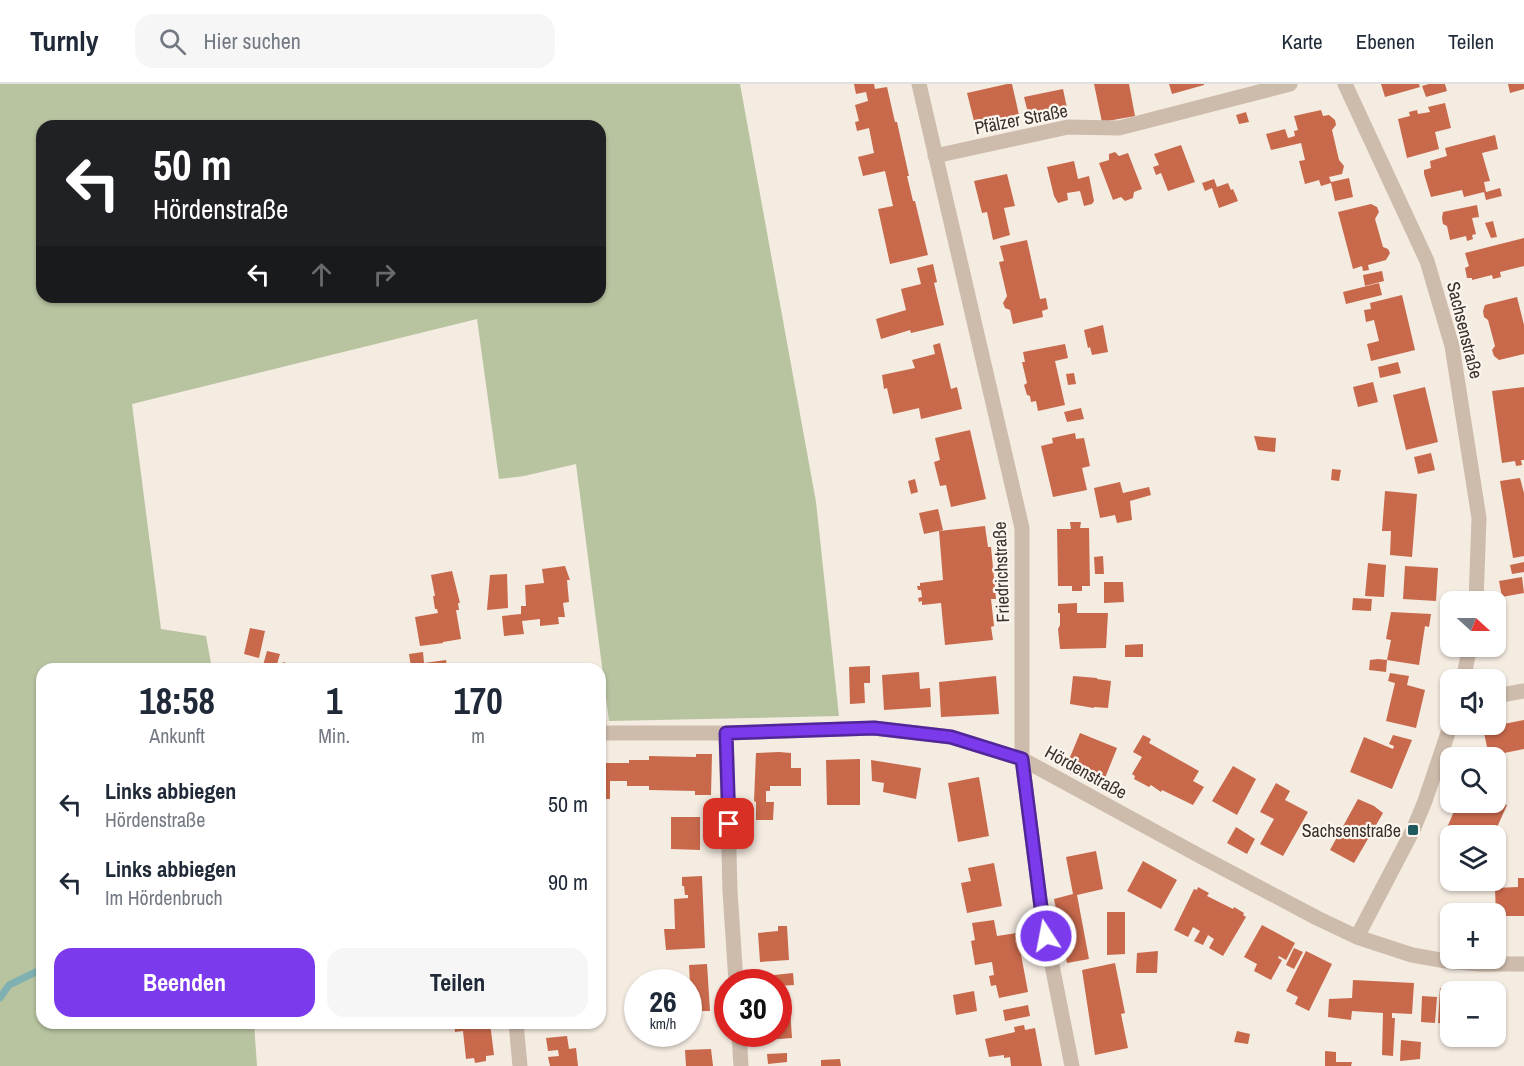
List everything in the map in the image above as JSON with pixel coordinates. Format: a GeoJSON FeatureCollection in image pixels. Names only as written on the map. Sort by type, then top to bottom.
{"type":"FeatureCollection","features":[{"type":"Feature","properties":{"kind":"street","name":"Friedrichstraße"},"geometry":{"type":"LineString","coordinates":[[918,84],[1022,528],[1022,759],[1042,915],[1072,1066]]}},
{"type":"Feature","properties":{"kind":"street","name":"Pfälzer Straße"},"geometry":{"type":"LineString","coordinates":[[935,156],[1068,127],[1119,128],[1290,84]]}},
{"type":"Feature","properties":{"kind":"street","name":"Sachsenstraße"},"geometry":{"type":"LineString","coordinates":[[1345,84],[1427,261],[1452,346],[1479,518],[1476,591]]}},
{"type":"Feature","properties":{"kind":"street"},"geometry":{"type":"LineString","coordinates":[[1506,694],[1524,691]]}},
{"type":"Feature","properties":{"kind":"street","name":"Hördenstraße"},"geometry":{"type":"LineString","coordinates":[[606,733],[726,733],[874,728],[951,737],[1022,759],[1198,855],[1357,937],[1412,955],[1446,961],[1524,964]]}},
{"type":"Feature","properties":{"kind":"street"},"geometry":{"type":"LineString","coordinates":[[726,733],[730,891],[735,969]]}},
{"type":"Feature","properties":{"kind":"street"},"geometry":{"type":"LineString","coordinates":[[1357,937],[1413,830],[1447,735]]}},
{"type":"Feature","properties":{"kind":"street"},"geometry":{"type":"LineString","coordinates":[[517,1029],[520,1066]]}},
{"type":"Feature","properties":{"kind":"street"},"geometry":{"type":"LineString","coordinates":[[740,1047],[741,1066]]}},
{"type":"Feature","properties":{"kind":"green space"},"geometry":{"type":"Polygon","coordinates":[[[0,84],[740,84],[816,502],[839,716],[609,721],[606,663],[602,663],[576,464],[524,476],[499,479],[477,319],[132,404],[161,629],[206,636],[211,663],[36,663],[36,1029],[254,1029],[257,1066],[0,1066],[0,84]]]}},
{"type":"Feature","properties":{"kind":"building"},"geometry":{"type":"Polygon","coordinates":[[[854,84],[874,84],[875,89],[887,87],[928,255],[890,264],[878,209],[893,206],[885,171],[863,176],[858,157],[874,153],[869,128],[857,131],[855,122],[859,121],[855,105],[868,101],[866,92],[856,94],[854,84]]]}},
{"type":"Feature","properties":{"kind":"building"},"geometry":{"type":"Polygon","coordinates":[[[1012,84],[1019,115],[975,125],[967,93],[1012,84]]]}},
{"type":"Feature","properties":{"kind":"building"},"geometry":{"type":"Polygon","coordinates":[[[1094,84],[1129,84],[1135,116],[1102,122],[1094,84]]]}},
{"type":"Feature","properties":{"kind":"building"},"geometry":{"type":"Polygon","coordinates":[[[1169,84],[1204,84],[1204,85],[1172,94],[1169,84]]]}},
{"type":"Feature","properties":{"kind":"building"},"geometry":{"type":"Polygon","coordinates":[[[1381,84],[1419,84],[1420,87],[1385,97],[1381,84]]]}},
{"type":"Feature","properties":{"kind":"building"},"geometry":{"type":"Polygon","coordinates":[[[1445,84],[1447,91],[1426,97],[1422,86],[1445,84]]]}},
{"type":"Feature","properties":{"kind":"building"},"geometry":{"type":"Polygon","coordinates":[[[1508,84],[1524,84],[1524,89],[1510,93],[1508,84]]]}},
{"type":"Feature","properties":{"kind":"building"},"geometry":{"type":"Polygon","coordinates":[[[1063,89],[1067,108],[1029,117],[1024,97],[1063,89]]]}},
{"type":"Feature","properties":{"kind":"building"},"geometry":{"type":"Polygon","coordinates":[[[1445,103],[1451,128],[1435,132],[1439,149],[1407,158],[1398,119],[1410,116],[1409,112],[1417,110],[1418,114],[1430,112],[1428,107],[1445,103]]]}},
{"type":"Feature","properties":{"kind":"building"},"geometry":{"type":"Polygon","coordinates":[[[1321,110],[1323,116],[1329,115],[1335,120],[1336,125],[1332,130],[1339,160],[1344,166],[1342,174],[1329,177],[1331,182],[1349,178],[1353,197],[1335,201],[1331,183],[1321,186],[1319,180],[1305,184],[1299,161],[1305,160],[1301,143],[1271,150],[1266,134],[1285,129],[1288,138],[1295,136],[1294,131],[1298,130],[1294,116],[1321,110]]]}},
{"type":"Feature","properties":{"kind":"building"},"geometry":{"type":"Polygon","coordinates":[[[1246,112],[1249,122],[1239,124],[1236,115],[1246,112]]]}},
{"type":"Feature","properties":{"kind":"building"},"geometry":{"type":"Polygon","coordinates":[[[1495,135],[1498,149],[1482,153],[1490,181],[1484,182],[1486,192],[1500,188],[1502,196],[1486,200],[1484,192],[1464,197],[1462,190],[1431,197],[1424,174],[1424,170],[1431,168],[1430,161],[1447,156],[1445,148],[1495,135]]]}},
{"type":"Feature","properties":{"kind":"building"},"geometry":{"type":"Polygon","coordinates":[[[1181,145],[1195,182],[1168,191],[1161,173],[1156,175],[1153,167],[1159,165],[1154,154],[1181,145]]]}},
{"type":"Feature","properties":{"kind":"building"},"geometry":{"type":"Polygon","coordinates":[[[1115,152],[1119,156],[1128,153],[1142,189],[1134,192],[1133,198],[1125,201],[1121,197],[1113,200],[1099,163],[1109,160],[1109,154],[1115,152]]]}},
{"type":"Feature","properties":{"kind":"building"},"geometry":{"type":"Polygon","coordinates":[[[1074,161],[1078,179],[1089,176],[1094,201],[1092,204],[1084,206],[1080,191],[1067,193],[1068,200],[1058,203],[1054,196],[1047,167],[1074,161]]]}},
{"type":"Feature","properties":{"kind":"building"},"geometry":{"type":"Polygon","coordinates":[[[1007,174],[1015,206],[1004,208],[1010,235],[993,240],[987,212],[982,213],[974,181],[1007,174]]]}},
{"type":"Feature","properties":{"kind":"building"},"geometry":{"type":"Polygon","coordinates":[[[1214,179],[1217,187],[1228,183],[1238,201],[1219,208],[1212,188],[1205,191],[1202,183],[1214,179]]]}},
{"type":"Feature","properties":{"kind":"building"},"geometry":{"type":"Polygon","coordinates":[[[1371,204],[1377,207],[1379,212],[1375,219],[1383,247],[1390,253],[1386,260],[1368,265],[1369,270],[1363,271],[1362,266],[1353,269],[1338,212],[1371,204]]]}},
{"type":"Feature","properties":{"kind":"building"},"geometry":{"type":"Polygon","coordinates":[[[1477,205],[1479,217],[1472,218],[1476,234],[1472,235],[1473,239],[1467,241],[1466,236],[1450,240],[1447,226],[1443,224],[1443,212],[1477,205]]]}},
{"type":"Feature","properties":{"kind":"building"},"geometry":{"type":"Polygon","coordinates":[[[1493,221],[1497,237],[1491,238],[1485,223],[1493,221]]]}},
{"type":"Feature","properties":{"kind":"building"},"geometry":{"type":"Polygon","coordinates":[[[1524,238],[1524,266],[1500,272],[1501,277],[1493,279],[1492,275],[1472,280],[1472,278],[1467,278],[1465,268],[1469,266],[1465,253],[1524,238]]]}},
{"type":"Feature","properties":{"kind":"building"},"geometry":{"type":"Polygon","coordinates":[[[1027,240],[1040,299],[1046,298],[1048,309],[1042,311],[1043,317],[1013,324],[1010,310],[1005,308],[1003,303],[1007,296],[999,262],[1004,261],[1000,246],[1027,240]]]}},
{"type":"Feature","properties":{"kind":"building"},"geometry":{"type":"Polygon","coordinates":[[[933,264],[937,282],[934,283],[944,325],[911,333],[910,330],[881,339],[876,319],[906,310],[901,289],[921,284],[917,268],[933,264]]]}},
{"type":"Feature","properties":{"kind":"building"},"geometry":{"type":"Polygon","coordinates":[[[1382,271],[1384,281],[1365,286],[1363,275],[1382,271]]]}},
{"type":"Feature","properties":{"kind":"building"},"geometry":{"type":"Polygon","coordinates":[[[1379,283],[1382,295],[1346,304],[1343,292],[1379,283]]]}},
{"type":"Feature","properties":{"kind":"building"},"geometry":{"type":"Polygon","coordinates":[[[1402,295],[1415,350],[1371,361],[1367,344],[1379,341],[1374,320],[1366,322],[1364,310],[1371,309],[1370,303],[1402,295]]]}},
{"type":"Feature","properties":{"kind":"building"},"geometry":{"type":"Polygon","coordinates":[[[1517,297],[1524,325],[1524,354],[1499,360],[1494,356],[1492,350],[1495,346],[1488,320],[1484,317],[1483,311],[1485,305],[1517,297]]]}},
{"type":"Feature","properties":{"kind":"building"},"geometry":{"type":"Polygon","coordinates":[[[1103,325],[1108,352],[1092,355],[1084,330],[1103,325]]]}},
{"type":"Feature","properties":{"kind":"building"},"geometry":{"type":"Polygon","coordinates":[[[940,343],[951,389],[957,387],[962,409],[921,419],[919,408],[893,414],[887,388],[884,389],[882,375],[915,368],[912,360],[935,354],[933,345],[940,343]]]}},
{"type":"Feature","properties":{"kind":"building"},"geometry":{"type":"Polygon","coordinates":[[[1065,344],[1068,358],[1055,361],[1065,405],[1038,411],[1036,401],[1031,402],[1024,385],[1027,383],[1022,362],[1025,362],[1023,352],[1065,344]]]}},
{"type":"Feature","properties":{"kind":"building"},"geometry":{"type":"Polygon","coordinates":[[[1398,362],[1401,373],[1380,378],[1378,367],[1398,362]]]}},
{"type":"Feature","properties":{"kind":"building"},"geometry":{"type":"Polygon","coordinates":[[[1074,373],[1076,384],[1068,385],[1066,374],[1074,373]]]}},
{"type":"Feature","properties":{"kind":"building"},"geometry":{"type":"Polygon","coordinates":[[[1373,382],[1378,402],[1358,407],[1353,387],[1373,382]]]}},
{"type":"Feature","properties":{"kind":"building"},"geometry":{"type":"Polygon","coordinates":[[[1425,387],[1438,442],[1406,450],[1393,395],[1425,387]]]}},
{"type":"Feature","properties":{"kind":"building"},"geometry":{"type":"Polygon","coordinates":[[[1524,387],[1524,460],[1521,460],[1522,465],[1516,466],[1515,461],[1502,463],[1492,391],[1524,387]]]}},
{"type":"Feature","properties":{"kind":"building"},"geometry":{"type":"Polygon","coordinates":[[[1081,408],[1084,419],[1067,422],[1064,412],[1081,408]]]}},
{"type":"Feature","properties":{"kind":"building"},"geometry":{"type":"Polygon","coordinates":[[[970,430],[986,499],[951,507],[946,485],[940,486],[934,462],[940,460],[935,438],[970,430]]]}},
{"type":"Feature","properties":{"kind":"building"},"geometry":{"type":"Polygon","coordinates":[[[1075,433],[1076,439],[1084,438],[1090,466],[1082,468],[1087,490],[1053,497],[1041,446],[1053,443],[1052,438],[1075,433]]]}},
{"type":"Feature","properties":{"kind":"building"},"geometry":{"type":"Polygon","coordinates":[[[1254,436],[1276,438],[1275,452],[1258,450],[1254,436]]]}},
{"type":"Feature","properties":{"kind":"building"},"geometry":{"type":"Polygon","coordinates":[[[1431,453],[1435,470],[1418,474],[1414,457],[1431,453]]]}},
{"type":"Feature","properties":{"kind":"building"},"geometry":{"type":"Polygon","coordinates":[[[1332,469],[1341,470],[1339,481],[1331,480],[1332,469]]]}},
{"type":"Feature","properties":{"kind":"building"},"geometry":{"type":"Polygon","coordinates":[[[1520,478],[1524,493],[1524,556],[1513,558],[1500,481],[1520,478]]]}},
{"type":"Feature","properties":{"kind":"building"},"geometry":{"type":"Polygon","coordinates":[[[915,479],[918,492],[911,494],[908,481],[915,479]]]}},
{"type":"Feature","properties":{"kind":"building"},"geometry":{"type":"Polygon","coordinates":[[[1120,482],[1123,493],[1149,487],[1151,495],[1130,501],[1132,520],[1117,523],[1115,515],[1100,518],[1094,488],[1120,482]]]}},
{"type":"Feature","properties":{"kind":"building"},"geometry":{"type":"Polygon","coordinates":[[[1385,491],[1417,494],[1412,557],[1390,555],[1391,531],[1382,531],[1385,491]]]}},
{"type":"Feature","properties":{"kind":"building"},"geometry":{"type":"Polygon","coordinates":[[[938,509],[943,530],[924,534],[919,513],[938,509]]]}},
{"type":"Feature","properties":{"kind":"building"},"geometry":{"type":"Polygon","coordinates":[[[1070,522],[1081,522],[1080,528],[1089,528],[1090,586],[1082,586],[1082,591],[1072,591],[1072,586],[1058,586],[1057,529],[1071,529],[1070,522]]]}},
{"type":"Feature","properties":{"kind":"building"},"geometry":{"type":"Polygon","coordinates":[[[985,526],[988,547],[991,547],[996,599],[991,599],[993,640],[945,645],[941,603],[922,605],[922,601],[919,602],[918,598],[922,597],[921,590],[918,590],[917,586],[920,586],[920,583],[943,580],[939,531],[985,526]]]}},
{"type":"Feature","properties":{"kind":"building"},"geometry":{"type":"Polygon","coordinates":[[[1103,556],[1104,574],[1095,574],[1094,557],[1103,556]]]}},
{"type":"Feature","properties":{"kind":"building"},"geometry":{"type":"Polygon","coordinates":[[[1524,562],[1524,572],[1512,574],[1510,565],[1524,562]]]}},
{"type":"Feature","properties":{"kind":"building"},"geometry":{"type":"Polygon","coordinates":[[[1368,563],[1386,565],[1384,597],[1365,596],[1368,563]]]}},
{"type":"Feature","properties":{"kind":"building"},"geometry":{"type":"Polygon","coordinates":[[[565,566],[570,580],[567,580],[569,602],[563,603],[565,617],[558,617],[559,624],[540,626],[540,619],[522,621],[524,634],[504,636],[502,616],[521,614],[521,606],[526,606],[525,585],[544,583],[542,569],[565,566]]]}},
{"type":"Feature","properties":{"kind":"building"},"geometry":{"type":"Polygon","coordinates":[[[1405,566],[1438,568],[1436,601],[1403,599],[1405,566]]]}},
{"type":"Feature","properties":{"kind":"building"},"geometry":{"type":"Polygon","coordinates":[[[452,571],[460,603],[458,603],[459,610],[456,610],[461,639],[420,646],[415,617],[438,613],[435,609],[431,575],[452,571]]]}},
{"type":"Feature","properties":{"kind":"building"},"geometry":{"type":"Polygon","coordinates":[[[507,574],[508,608],[487,610],[490,575],[507,574]]]}},
{"type":"Feature","properties":{"kind":"building"},"geometry":{"type":"Polygon","coordinates":[[[1522,577],[1524,593],[1506,596],[1506,591],[1501,591],[1499,581],[1522,577]]]}},
{"type":"Feature","properties":{"kind":"building"},"geometry":{"type":"Polygon","coordinates":[[[1104,582],[1123,582],[1124,602],[1104,603],[1104,582]]]}},
{"type":"Feature","properties":{"kind":"building"},"geometry":{"type":"Polygon","coordinates":[[[1353,598],[1372,599],[1371,611],[1352,610],[1353,598]]]}},
{"type":"Feature","properties":{"kind":"building"},"geometry":{"type":"Polygon","coordinates":[[[1077,603],[1077,613],[1108,613],[1106,648],[1060,649],[1058,604],[1077,603]]]}},
{"type":"Feature","properties":{"kind":"building"},"geometry":{"type":"Polygon","coordinates":[[[1391,612],[1431,614],[1429,627],[1425,626],[1419,665],[1387,660],[1391,640],[1386,639],[1391,612]]]}},
{"type":"Feature","properties":{"kind":"building"},"geometry":{"type":"Polygon","coordinates":[[[250,628],[265,631],[259,658],[244,654],[250,628]]]}},
{"type":"Feature","properties":{"kind":"building"},"geometry":{"type":"Polygon","coordinates":[[[1143,644],[1143,657],[1125,657],[1125,645],[1143,644]]]}},
{"type":"Feature","properties":{"kind":"building"},"geometry":{"type":"Polygon","coordinates":[[[267,651],[280,654],[277,663],[264,663],[267,651]]]}},
{"type":"Feature","properties":{"kind":"building"},"geometry":{"type":"Polygon","coordinates":[[[423,652],[424,663],[410,663],[409,654],[423,652]]]}},
{"type":"Feature","properties":{"kind":"building"},"geometry":{"type":"Polygon","coordinates":[[[446,660],[446,663],[424,663],[446,660]]]}},
{"type":"Feature","properties":{"kind":"building"},"geometry":{"type":"Polygon","coordinates":[[[1370,660],[1387,660],[1386,672],[1369,670],[1370,660]]]}},
{"type":"Feature","properties":{"kind":"building"},"geometry":{"type":"Polygon","coordinates":[[[870,666],[870,683],[864,683],[865,703],[850,704],[849,667],[870,666]]]}},
{"type":"Feature","properties":{"kind":"building"},"geometry":{"type":"Polygon","coordinates":[[[919,672],[920,689],[930,688],[931,707],[884,710],[882,675],[919,672]]]}},
{"type":"Feature","properties":{"kind":"building"},"geometry":{"type":"Polygon","coordinates":[[[1390,673],[1409,676],[1407,685],[1425,690],[1416,728],[1386,721],[1395,683],[1388,681],[1390,673]]]}},
{"type":"Feature","properties":{"kind":"building"},"geometry":{"type":"Polygon","coordinates":[[[996,676],[999,714],[941,717],[939,682],[996,676]]]}},
{"type":"Feature","properties":{"kind":"building"},"geometry":{"type":"Polygon","coordinates":[[[1073,676],[1111,681],[1108,708],[1070,704],[1073,676]]]}},
{"type":"Feature","properties":{"kind":"building"},"geometry":{"type":"Polygon","coordinates":[[[1524,720],[1524,749],[1506,753],[1506,747],[1487,747],[1484,735],[1506,735],[1506,724],[1524,720]]]}},
{"type":"Feature","properties":{"kind":"building"},"geometry":{"type":"Polygon","coordinates":[[[1080,733],[1117,748],[1105,778],[1068,762],[1080,733]]]}},
{"type":"Feature","properties":{"kind":"building"},"geometry":{"type":"Polygon","coordinates":[[[1143,735],[1151,739],[1149,743],[1199,771],[1193,781],[1204,787],[1193,805],[1134,779],[1135,776],[1132,774],[1142,757],[1133,752],[1143,735]]]}},
{"type":"Feature","properties":{"kind":"building"},"geometry":{"type":"Polygon","coordinates":[[[1393,735],[1412,740],[1392,789],[1350,772],[1364,737],[1393,749],[1394,746],[1389,744],[1393,735]]]}},
{"type":"Feature","properties":{"kind":"building"},"geometry":{"type":"Polygon","coordinates":[[[756,753],[791,753],[791,768],[801,768],[801,786],[770,786],[770,791],[766,791],[766,802],[774,802],[773,820],[756,820],[756,802],[754,801],[756,753]]]}},
{"type":"Feature","properties":{"kind":"building"},"geometry":{"type":"Polygon","coordinates":[[[696,754],[712,754],[711,795],[695,795],[695,791],[649,790],[649,786],[627,786],[627,781],[610,781],[610,799],[606,799],[606,763],[649,760],[649,756],[696,757],[696,754]]]}},
{"type":"Feature","properties":{"kind":"building"},"geometry":{"type":"Polygon","coordinates":[[[860,759],[860,805],[827,805],[826,760],[860,759]]]}},
{"type":"Feature","properties":{"kind":"building"},"geometry":{"type":"Polygon","coordinates":[[[871,760],[921,768],[916,799],[883,792],[884,783],[872,781],[871,760]]]}},
{"type":"Feature","properties":{"kind":"building"},"geometry":{"type":"Polygon","coordinates":[[[1233,766],[1256,779],[1237,815],[1212,801],[1233,766]]]}},
{"type":"Feature","properties":{"kind":"building"},"geometry":{"type":"Polygon","coordinates":[[[979,777],[989,836],[958,842],[948,783],[979,777]]]}},
{"type":"Feature","properties":{"kind":"building"},"geometry":{"type":"Polygon","coordinates":[[[1276,783],[1290,791],[1285,800],[1308,812],[1283,856],[1260,844],[1274,819],[1260,812],[1276,783]]]}},
{"type":"Feature","properties":{"kind":"building"},"geometry":{"type":"Polygon","coordinates":[[[1358,799],[1383,813],[1354,863],[1330,850],[1358,799]]]}},
{"type":"Feature","properties":{"kind":"building"},"geometry":{"type":"Polygon","coordinates":[[[1453,813],[1503,813],[1498,825],[1448,825],[1453,813]]]}},
{"type":"Feature","properties":{"kind":"building"},"geometry":{"type":"Polygon","coordinates":[[[671,817],[700,817],[700,850],[671,849],[671,817]]]}},
{"type":"Feature","properties":{"kind":"building"},"geometry":{"type":"Polygon","coordinates":[[[1236,827],[1255,839],[1247,854],[1227,843],[1236,827]]]}},
{"type":"Feature","properties":{"kind":"building"},"geometry":{"type":"Polygon","coordinates":[[[1096,851],[1103,889],[1077,895],[1089,959],[1067,963],[1054,899],[1073,894],[1066,857],[1096,851]]]}},
{"type":"Feature","properties":{"kind":"building"},"geometry":{"type":"Polygon","coordinates":[[[1143,861],[1177,880],[1161,909],[1127,891],[1143,861]]]}},
{"type":"Feature","properties":{"kind":"building"},"geometry":{"type":"Polygon","coordinates":[[[994,863],[1002,906],[967,913],[961,883],[971,881],[968,868],[994,863]]]}},
{"type":"Feature","properties":{"kind":"building"},"geometry":{"type":"Polygon","coordinates":[[[702,876],[705,948],[666,950],[664,929],[675,929],[674,899],[688,898],[682,886],[682,877],[702,876]]]}},
{"type":"Feature","properties":{"kind":"building"},"geometry":{"type":"Polygon","coordinates":[[[1518,878],[1524,878],[1524,916],[1506,916],[1506,903],[1496,903],[1495,891],[1506,891],[1506,888],[1518,887],[1518,878]]]}},
{"type":"Feature","properties":{"kind":"building"},"geometry":{"type":"Polygon","coordinates":[[[1198,887],[1209,893],[1207,896],[1233,909],[1234,907],[1246,917],[1223,956],[1209,948],[1214,939],[1208,935],[1203,945],[1194,941],[1200,931],[1193,927],[1188,937],[1174,930],[1194,889],[1197,890],[1198,887]]]}},
{"type":"Feature","properties":{"kind":"building"},"geometry":{"type":"Polygon","coordinates":[[[1107,912],[1125,912],[1125,954],[1107,955],[1107,912]]]}},
{"type":"Feature","properties":{"kind":"building"},"geometry":{"type":"Polygon","coordinates":[[[994,920],[997,936],[1017,933],[1028,992],[999,998],[996,985],[991,986],[989,976],[994,975],[992,962],[975,965],[971,941],[975,940],[972,923],[994,920]]]}},
{"type":"Feature","properties":{"kind":"building"},"geometry":{"type":"Polygon","coordinates":[[[1262,925],[1295,943],[1286,960],[1279,956],[1278,958],[1282,960],[1271,980],[1254,971],[1257,964],[1244,957],[1262,925]]]}},
{"type":"Feature","properties":{"kind":"building"},"geometry":{"type":"Polygon","coordinates":[[[778,926],[787,926],[789,960],[760,962],[758,933],[778,931],[778,926]]]}},
{"type":"Feature","properties":{"kind":"building"},"geometry":{"type":"Polygon","coordinates":[[[1294,948],[1303,952],[1294,969],[1286,965],[1294,948]]]}},
{"type":"Feature","properties":{"kind":"building"},"geometry":{"type":"Polygon","coordinates":[[[1158,951],[1157,973],[1136,973],[1137,953],[1158,951]]]}},
{"type":"Feature","properties":{"kind":"building"},"geometry":{"type":"Polygon","coordinates":[[[1306,951],[1332,964],[1309,1011],[1295,1004],[1298,997],[1286,991],[1306,951]]]}},
{"type":"Feature","properties":{"kind":"building"},"geometry":{"type":"Polygon","coordinates":[[[1115,963],[1125,1013],[1121,1014],[1128,1048],[1095,1055],[1082,970],[1115,963]]]}},
{"type":"Feature","properties":{"kind":"building"},"geometry":{"type":"Polygon","coordinates":[[[707,964],[710,1011],[702,1011],[702,969],[689,969],[689,965],[707,964]]]}},
{"type":"Feature","properties":{"kind":"building"},"geometry":{"type":"Polygon","coordinates":[[[1353,980],[1414,983],[1412,1014],[1392,1013],[1392,1018],[1395,1018],[1393,1056],[1382,1055],[1383,1013],[1352,1011],[1351,1020],[1328,1017],[1329,999],[1352,998],[1353,980]]]}},
{"type":"Feature","properties":{"kind":"building"},"geometry":{"type":"Polygon","coordinates":[[[1440,988],[1440,1023],[1438,1023],[1440,988]]]}},
{"type":"Feature","properties":{"kind":"building"},"geometry":{"type":"Polygon","coordinates":[[[974,991],[977,1011],[956,1015],[953,995],[974,991]]]}},
{"type":"Feature","properties":{"kind":"building"},"geometry":{"type":"Polygon","coordinates":[[[1422,996],[1437,997],[1435,1023],[1421,1022],[1422,996]]]}},
{"type":"Feature","properties":{"kind":"building"},"geometry":{"type":"Polygon","coordinates":[[[1028,1005],[1030,1016],[1005,1021],[1003,1010],[1028,1005]]]}},
{"type":"Feature","properties":{"kind":"building"},"geometry":{"type":"Polygon","coordinates":[[[1024,1025],[1025,1030],[1035,1028],[1042,1066],[1011,1066],[1010,1057],[1004,1058],[1004,1055],[989,1057],[985,1039],[1015,1032],[1014,1027],[1024,1025]]]}},
{"type":"Feature","properties":{"kind":"building"},"geometry":{"type":"Polygon","coordinates":[[[455,1029],[491,1029],[494,1055],[486,1056],[486,1061],[475,1063],[474,1058],[466,1059],[463,1031],[455,1032],[455,1029]]]}},
{"type":"Feature","properties":{"kind":"building"},"geometry":{"type":"Polygon","coordinates":[[[1237,1031],[1250,1034],[1248,1044],[1234,1042],[1237,1031]]]}},
{"type":"Feature","properties":{"kind":"building"},"geometry":{"type":"Polygon","coordinates":[[[567,1036],[569,1049],[576,1048],[578,1066],[550,1066],[548,1057],[559,1056],[558,1050],[548,1051],[546,1038],[567,1036]]]}},
{"type":"Feature","properties":{"kind":"building"},"geometry":{"type":"Polygon","coordinates":[[[1401,1040],[1421,1042],[1420,1059],[1400,1061],[1401,1040]]]}},
{"type":"Feature","properties":{"kind":"building"},"geometry":{"type":"Polygon","coordinates":[[[711,1049],[713,1066],[686,1066],[685,1050],[711,1049]]]}},
{"type":"Feature","properties":{"kind":"building"},"geometry":{"type":"Polygon","coordinates":[[[1325,1051],[1336,1052],[1336,1062],[1352,1062],[1351,1066],[1325,1066],[1325,1051]]]}},
{"type":"Feature","properties":{"kind":"building"},"geometry":{"type":"Polygon","coordinates":[[[787,1053],[787,1062],[768,1064],[767,1054],[787,1053]]]}},
{"type":"Feature","properties":{"kind":"building"},"geometry":{"type":"Polygon","coordinates":[[[840,1059],[841,1066],[821,1066],[821,1060],[840,1059]]]}},
{"type":"Feature","properties":{"kind":"waterway"},"geometry":{"type":"LineString","coordinates":[[0,998],[9,985],[36,972]]}},
{"type":"Feature","properties":{"kind":"place","name":"Sachsenstraße"},"geometry":{"type":"Point","coordinates":[1413,830]}},
{"type":"Feature","properties":{"kind":"route"},"geometry":{"type":"LineString","coordinates":[[729,824],[726,733],[874,728],[951,737],[1022,759],[1046,936]]}}]}
